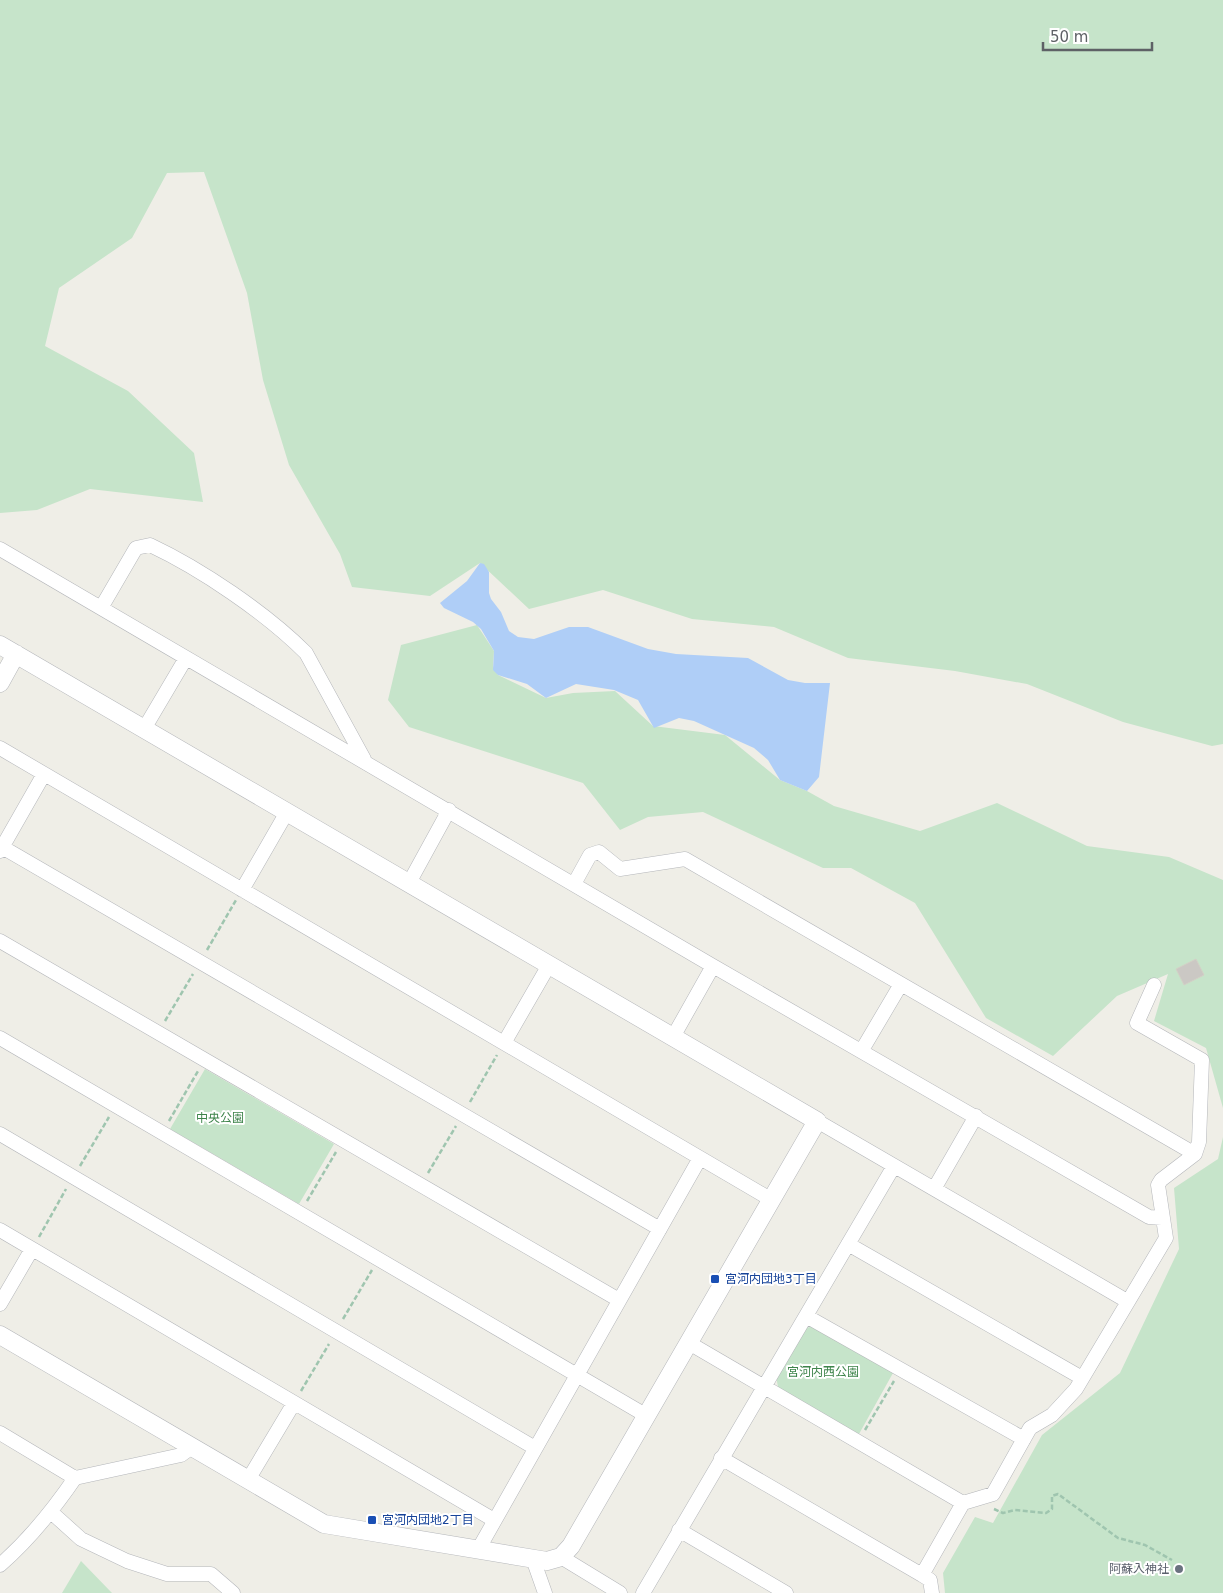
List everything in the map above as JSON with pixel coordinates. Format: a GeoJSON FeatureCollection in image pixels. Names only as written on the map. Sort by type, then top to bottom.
{"type":"FeatureCollection","features":[{"type":"Feature","properties":{"kind":"street"},"geometry":{"type":"LineString","coordinates":[[101,608],[136,548],[150,545],[212,579],[292,639],[306,653],[364,760]]}},
{"type":"Feature","properties":{"kind":"street"},"geometry":{"type":"LineString","coordinates":[[0,549],[364,760],[713,966],[1149,1216],[1162,1218]]}},
{"type":"Feature","properties":{"kind":"street"},"geometry":{"type":"LineString","coordinates":[[0,645],[1127,1301]]}},
{"type":"Feature","properties":{"kind":"street"},"geometry":{"type":"LineString","coordinates":[[0,682],[16,654]]}},
{"type":"Feature","properties":{"kind":"street"},"geometry":{"type":"LineString","coordinates":[[144,729],[186,658]]}},
{"type":"Feature","properties":{"kind":"street"},"geometry":{"type":"LineString","coordinates":[[0,748],[772,1200]]}},
{"type":"Feature","properties":{"kind":"street"},"geometry":{"type":"LineString","coordinates":[[44,774],[1,849],[660,1229]]}},
{"type":"Feature","properties":{"kind":"street"},"geometry":{"type":"LineString","coordinates":[[409,883],[449,810]]}},
{"type":"Feature","properties":{"kind":"street"},"geometry":{"type":"LineString","coordinates":[[242,890],[287,812]]}},
{"type":"Feature","properties":{"kind":"street"},"geometry":{"type":"LineString","coordinates":[[574,884],[590,855],[599,852],[620,869],[685,859],[1195,1154]]}},
{"type":"Feature","properties":{"kind":"street"},"geometry":{"type":"LineString","coordinates":[[0,941],[619,1300]]}},
{"type":"Feature","properties":{"kind":"street"},"geometry":{"type":"LineString","coordinates":[[504,1043],[549,965]]}},
{"type":"Feature","properties":{"kind":"street"},"geometry":{"type":"LineString","coordinates":[[673,1037],[713,966]]}},
{"type":"Feature","properties":{"kind":"street"},"geometry":{"type":"LineString","coordinates":[[862,1050],[901,984]]}},
{"type":"Feature","properties":{"kind":"street"},"geometry":{"type":"LineString","coordinates":[[922,1575],[963,1503],[993,1494],[1030,1428],[1052,1415],[1082,1378],[1166,1238],[1158,1185],[1161,1180],[1195,1154],[1199,1142],[1202,1060],[1137,1022],[1154,985]]}},
{"type":"Feature","properties":{"kind":"street"},"geometry":{"type":"LineString","coordinates":[[0,1038],[647,1416]]}},
{"type":"Feature","properties":{"kind":"street"},"geometry":{"type":"LineString","coordinates":[[934,1189],[976,1116]]}},
{"type":"Feature","properties":{"kind":"street"},"geometry":{"type":"LineString","coordinates":[[0,1335],[324,1524],[547,1561],[561,1557],[571,1546],[818,1121]]}},
{"type":"Feature","properties":{"kind":"street"},"geometry":{"type":"LineString","coordinates":[[0,1134],[535,1448]]}},
{"type":"Feature","properties":{"kind":"street"},"geometry":{"type":"LineString","coordinates":[[478,1550],[700,1158]]}},
{"type":"Feature","properties":{"kind":"street"},"geometry":{"type":"LineString","coordinates":[[643,1593],[894,1166]]}},
{"type":"Feature","properties":{"kind":"street"},"geometry":{"type":"LineString","coordinates":[[0,1230],[494,1520]]}},
{"type":"Feature","properties":{"kind":"street"},"geometry":{"type":"LineString","coordinates":[[848,1244],[1082,1378]]}},
{"type":"Feature","properties":{"kind":"street"},"geometry":{"type":"LineString","coordinates":[[0,1304],[32,1249]]}},
{"type":"Feature","properties":{"kind":"street"},"geometry":{"type":"LineString","coordinates":[[806,1316],[1024,1439]]}},
{"type":"Feature","properties":{"kind":"street"},"geometry":{"type":"LineString","coordinates":[[689,1344],[963,1503]]}},
{"type":"Feature","properties":{"kind":"street"},"geometry":{"type":"LineString","coordinates":[[248,1480],[294,1403]]}},
{"type":"Feature","properties":{"kind":"street"},"geometry":{"type":"LineString","coordinates":[[0,1433],[75,1478]]}},
{"type":"Feature","properties":{"kind":"street"},"geometry":{"type":"LineString","coordinates":[[0,1565],[19,1549],[51,1512],[75,1478],[182,1455],[192,1447]]}},
{"type":"Feature","properties":{"kind":"street"},"geometry":{"type":"LineString","coordinates":[[721,1458],[930,1580],[932,1593]]}},
{"type":"Feature","properties":{"kind":"street"},"geometry":{"type":"LineString","coordinates":[[51,1512],[80,1540],[100,1550],[148,1569],[167,1574],[211,1574],[233,1593]]}},
{"type":"Feature","properties":{"kind":"street"},"geometry":{"type":"LineString","coordinates":[[680,1530],[786,1593]]}},
{"type":"Feature","properties":{"kind":"street"},"geometry":{"type":"LineString","coordinates":[[561,1557],[620,1593]]}},
{"type":"Feature","properties":{"kind":"street"},"geometry":{"type":"LineString","coordinates":[[533,1559],[536,1573],[545,1593]]}},
{"type":"Feature","properties":{"kind":"path"},"geometry":{"type":"LineString","coordinates":[[162,1133],[205,1060]]}},
{"type":"Feature","properties":{"kind":"path"},"geometry":{"type":"LineString","coordinates":[[78,1169],[115,1105]]}},
{"type":"Feature","properties":{"kind":"path"},"geometry":{"type":"LineString","coordinates":[[300,1213],[343,1140]]}},
{"type":"Feature","properties":{"kind":"path"},"geometry":{"type":"LineString","coordinates":[[32,1249],[70,1183]]}},
{"type":"Feature","properties":{"kind":"path"},"geometry":{"type":"LineString","coordinates":[[341,1323],[379,1259]]}},
{"type":"Feature","properties":{"kind":"path"},"geometry":{"type":"LineString","coordinates":[[294,1403],[333,1338]]}},
{"type":"Feature","properties":{"kind":"path"},"geometry":{"type":"LineString","coordinates":[[858,1442],[901,1369]]}},
{"type":"Feature","properties":{"kind":"path"},"geometry":{"type":"LineString","coordinates":[[978,1498],[1003,1513],[1015,1510],[1046,1513],[1052,1510],[1052,1496],[1058,1494],[1118,1538],[1145,1545],[1172,1560]]}},
{"type":"Feature","properties":{"kind":"green space"},"geometry":{"type":"Polygon","coordinates":[[[0,0],[1223,0],[1223,744],[1212,746],[1123,722],[1027,684],[955,671],[848,658],[774,627],[692,619],[603,590],[529,609],[480,563],[430,596],[352,587],[340,554],[289,465],[263,380],[247,293],[204,172],[167,173],[132,238],[59,288],[45,346],[128,391],[194,453],[203,502],[90,489],[37,510],[0,513],[0,0]]]}},
{"type":"Feature","properties":{"kind":"green space"},"geometry":{"type":"Polygon","coordinates":[[[477,625],[494,651],[493,666],[498,675],[546,698],[573,693],[615,691],[653,726],[725,735],[780,780],[807,791],[834,806],[920,831],[997,803],[1087,846],[1169,857],[1223,880],[1223,1108],[1206,1048],[1154,1021],[1168,974],[1117,996],[1053,1056],[986,1018],[915,903],[851,868],[823,868],[703,812],[648,817],[620,830],[583,783],[409,727],[388,700],[401,645],[477,625]]]}},
{"type":"Feature","properties":{"kind":"green space","name":"中央公園"},"geometry":{"type":"Polygon","coordinates":[[[205,1069],[334,1144],[299,1204],[170,1129],[205,1069]]]}},
{"type":"Feature","properties":{"kind":"green space"},"geometry":{"type":"Polygon","coordinates":[[[1223,1137],[1223,1593],[945,1593],[943,1573],[975,1517],[993,1523],[1042,1435],[1120,1373],[1179,1249],[1174,1188],[1218,1159],[1223,1137]]]}},
{"type":"Feature","properties":{"kind":"green space","name":"宮河内西公園"},"geometry":{"type":"Polygon","coordinates":[[[815,1326],[893,1373],[859,1434],[778,1387],[776,1376],[805,1328],[815,1326]]]}},
{"type":"Feature","properties":{"kind":"green space"},"geometry":{"type":"Polygon","coordinates":[[[81,1561],[112,1593],[62,1593],[81,1561]]]}},
{"type":"Feature","properties":{"kind":"water"},"geometry":{"type":"Polygon","coordinates":[[[480,563],[484,564],[489,572],[489,593],[491,599],[501,612],[509,631],[518,637],[534,639],[569,627],[588,627],[648,649],[676,654],[748,658],[788,680],[805,683],[830,683],[819,777],[807,791],[780,780],[768,760],[754,748],[694,721],[679,718],[654,728],[638,700],[614,690],[576,684],[546,698],[527,684],[498,675],[493,670],[494,651],[481,629],[473,622],[444,608],[440,603],[467,581],[480,563]]]}},
{"type":"Feature","properties":{"kind":"building"},"geometry":{"type":"Polygon","coordinates":[[[1196,959],[1204,975],[1184,985],[1176,969],[1196,959]]]}},
{"type":"Feature","properties":{"kind":"place","name":"宮河内団地3丁目"},"geometry":{"type":"Point","coordinates":[715,1279]}},
{"type":"Feature","properties":{"kind":"place","name":"宮河内団地2丁目"},"geometry":{"type":"Point","coordinates":[372,1520]}},
{"type":"Feature","properties":{"kind":"place","name":"阿蘇入神社"},"geometry":{"type":"Point","coordinates":[1179,1569]}}]}
